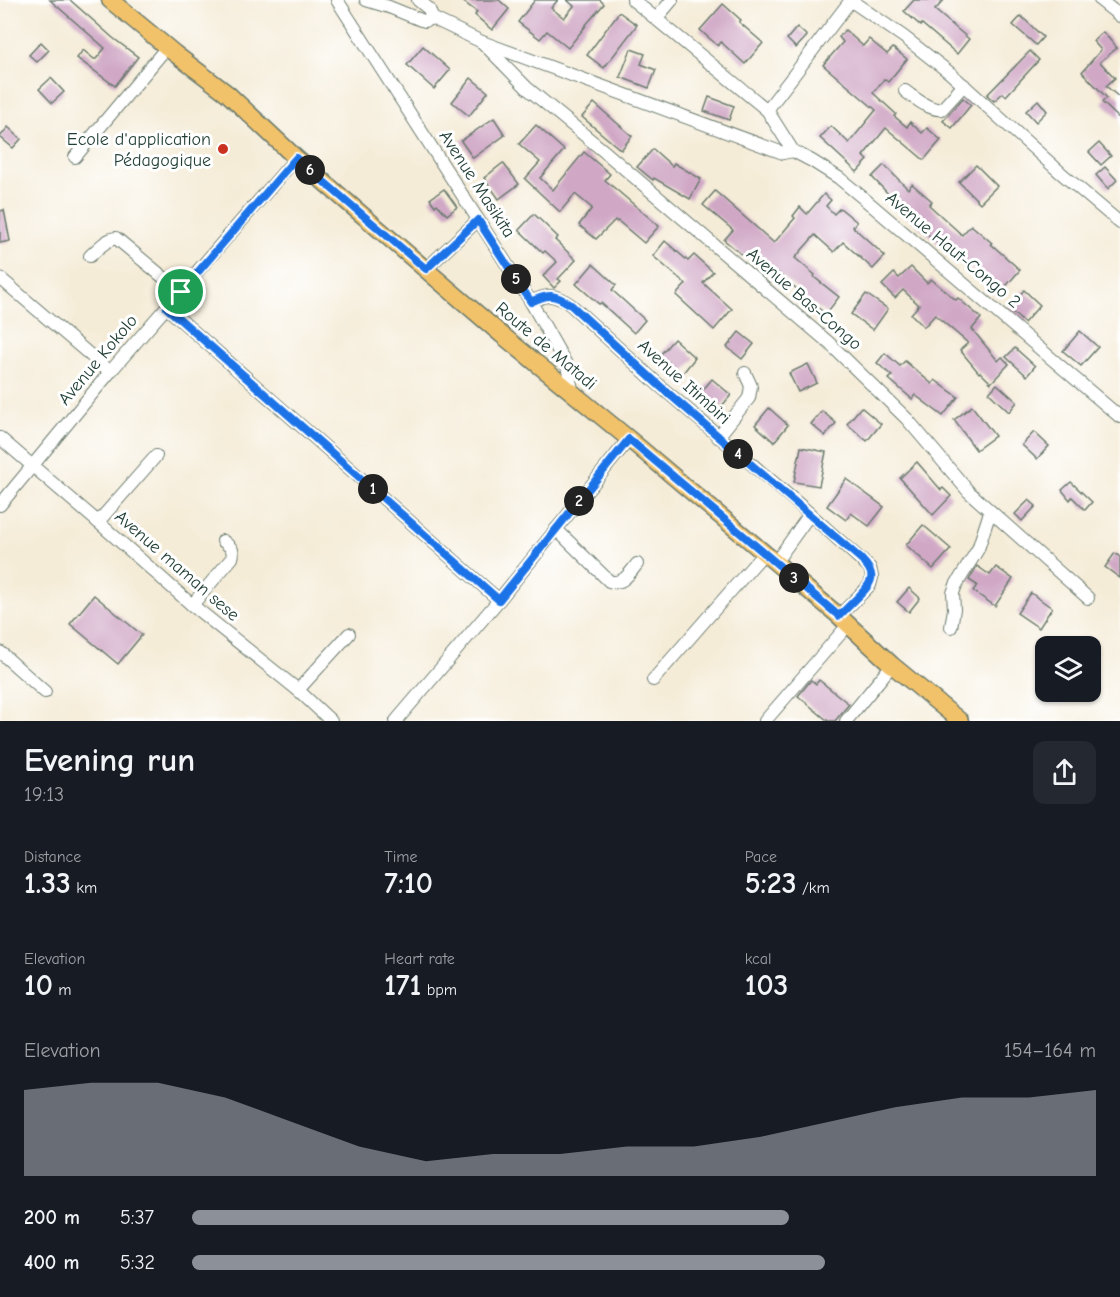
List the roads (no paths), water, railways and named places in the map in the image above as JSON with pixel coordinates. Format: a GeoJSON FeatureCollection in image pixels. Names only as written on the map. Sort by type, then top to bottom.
{"type":"FeatureCollection","features":[{"type":"Feature","properties":{"kind":"main road","name":"Route de Matadi"},"geometry":{"type":"LineString","coordinates":[[110,0],[228,94],[296,158],[502,335],[629,439],[960,721]]}},
{"type":"Feature","properties":{"kind":"street","name":"Avenue Masikita"},"geometry":{"type":"LineString","coordinates":[[337,0],[531,302],[567,366],[573,394]]}},
{"type":"Feature","properties":{"kind":"street"},"geometry":{"type":"LineString","coordinates":[[366,0],[424,21],[432,18]]}},
{"type":"Feature","properties":{"kind":"street"},"geometry":{"type":"LineString","coordinates":[[418,0],[430,12],[432,18],[482,42],[783,153],[793,151]]}},
{"type":"Feature","properties":{"kind":"street","name":"Avenue Haut-Congo 2"},"geometry":{"type":"LineString","coordinates":[[633,0],[767,110],[793,151],[839,178],[1120,417]]}},
{"type":"Feature","properties":{"kind":"street"},"geometry":{"type":"LineString","coordinates":[[656,19],[672,0]]}},
{"type":"Feature","properties":{"kind":"street"},"geometry":{"type":"LineString","coordinates":[[767,110],[851,0],[904,37],[964,85],[1120,223]]}},
{"type":"Feature","properties":{"kind":"street"},"geometry":{"type":"LineString","coordinates":[[1100,0],[1119,15]]}},
{"type":"Feature","properties":{"kind":"street","name":"Avenue Bas-Congo"},"geometry":{"type":"LineString","coordinates":[[482,42],[527,88],[606,152],[828,342],[907,419],[969,492],[1088,598]]}},
{"type":"Feature","properties":{"kind":"street"},"geometry":{"type":"LineString","coordinates":[[75,157],[167,47]]}},
{"type":"Feature","properties":{"kind":"street"},"geometry":{"type":"LineString","coordinates":[[905,91],[932,109],[938,110],[942,109],[964,85]]}},
{"type":"Feature","properties":{"kind":"street","name":"Avenue Kokolo"},"geometry":{"type":"LineString","coordinates":[[0,505],[110,372],[296,158]]}},
{"type":"Feature","properties":{"kind":"street"},"geometry":{"type":"LineString","coordinates":[[426,269],[478,220]]}},
{"type":"Feature","properties":{"kind":"street"},"geometry":{"type":"LineString","coordinates":[[90,256],[107,241],[116,238],[181,292]]}},
{"type":"Feature","properties":{"kind":"street"},"geometry":{"type":"LineString","coordinates":[[0,278],[110,372]]}},
{"type":"Feature","properties":{"kind":"street","name":"Avenue Itimbiri"},"geometry":{"type":"LineString","coordinates":[[531,302],[544,295],[563,299],[571,305],[661,387],[870,568],[872,577],[870,585],[765,721]]}},
{"type":"Feature","properties":{"kind":"street"},"geometry":{"type":"LineString","coordinates":[[167,308],[499,600]]}},
{"type":"Feature","properties":{"kind":"street"},"geometry":{"type":"LineString","coordinates":[[718,437],[749,398],[751,386],[744,373]]}},
{"type":"Feature","properties":{"kind":"street","name":"Avenue maman sese"},"geometry":{"type":"LineString","coordinates":[[0,438],[192,605],[298,690],[331,721]]}},
{"type":"Feature","properties":{"kind":"street"},"geometry":{"type":"LineString","coordinates":[[396,721],[499,600],[629,439]]}},
{"type":"Feature","properties":{"kind":"street"},"geometry":{"type":"LineString","coordinates":[[98,522],[156,456]]}},
{"type":"Feature","properties":{"kind":"street"},"geometry":{"type":"LineString","coordinates":[[951,627],[954,609],[953,593],[978,549],[990,512]]}},
{"type":"Feature","properties":{"kind":"street"},"geometry":{"type":"LineString","coordinates":[[653,680],[810,514]]}},
{"type":"Feature","properties":{"kind":"street"},"geometry":{"type":"LineString","coordinates":[[556,529],[609,581],[615,583],[621,581],[637,564]]}},
{"type":"Feature","properties":{"kind":"street"},"geometry":{"type":"LineString","coordinates":[[192,605],[232,558],[234,553],[232,549],[223,541]]}},
{"type":"Feature","properties":{"kind":"street"},"geometry":{"type":"LineString","coordinates":[[298,690],[350,634]]}},
{"type":"Feature","properties":{"kind":"street"},"geometry":{"type":"LineString","coordinates":[[0,652],[45,692]]}},
{"type":"Feature","properties":{"kind":"street"},"geometry":{"type":"LineString","coordinates":[[846,721],[892,665]]}},
{"type":"Feature","properties":{"kind":"place","name":"Ecole d'application Pédagogique"},"geometry":{"type":"Point","coordinates":[223,149]}}]}
